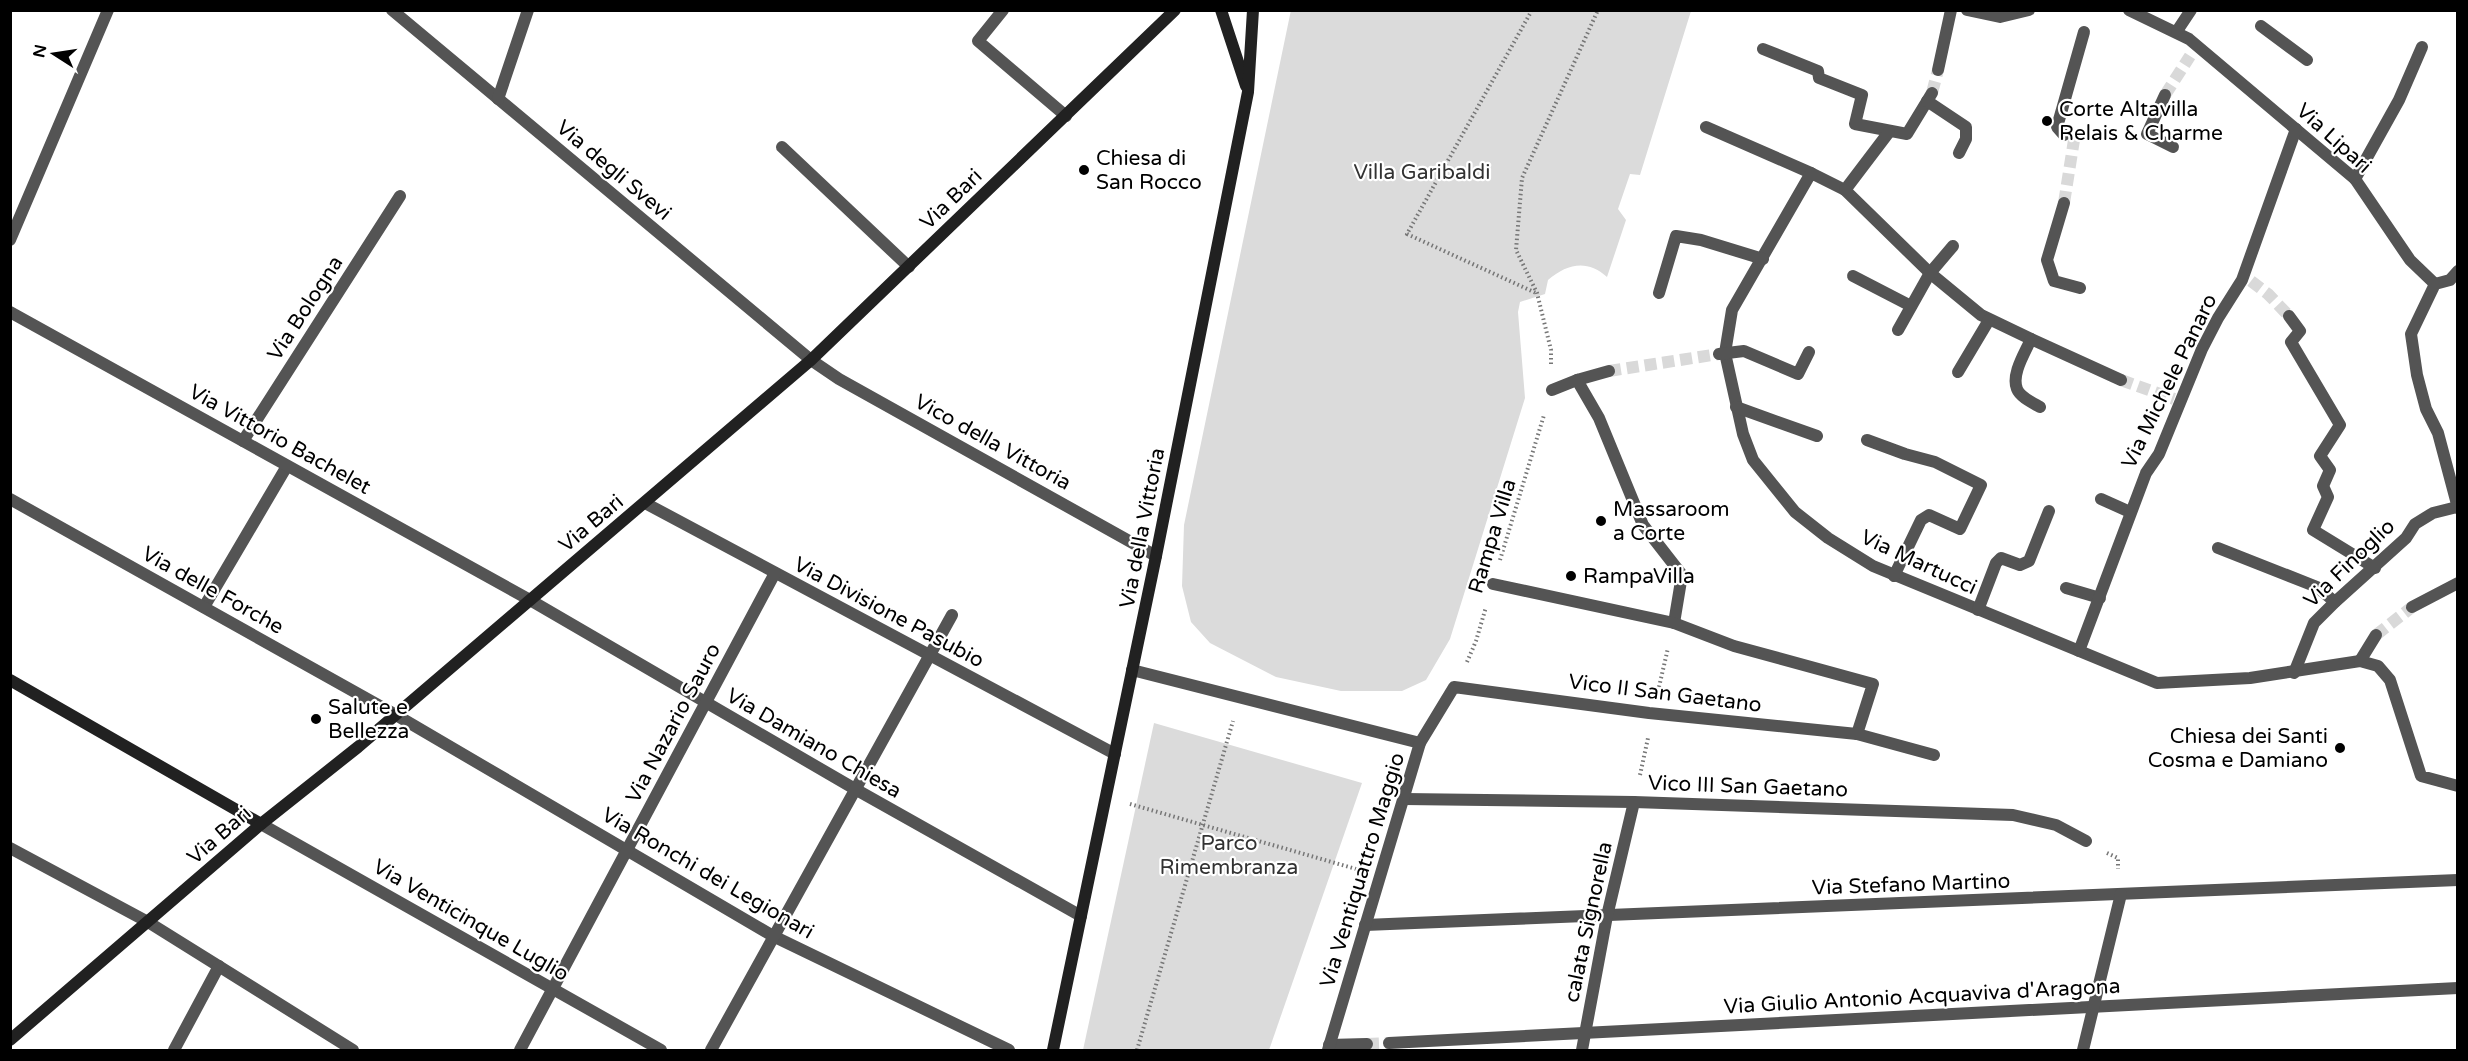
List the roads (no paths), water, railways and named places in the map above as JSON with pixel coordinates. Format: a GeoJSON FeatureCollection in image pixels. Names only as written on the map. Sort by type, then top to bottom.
{"type":"FeatureCollection","features":[{"type":"Feature","properties":{"kind":"main road","name":"Via Bari"},"geometry":{"type":"LineString","coordinates":[[10,1040],[261,824],[396,715],[811,360],[1175,10]]}},
{"type":"Feature","properties":{"kind":"main road"},"geometry":{"type":"LineString","coordinates":[[1221,10],[1248,92]]}},
{"type":"Feature","properties":{"kind":"main road","name":"Via della Vittoria"},"geometry":{"type":"LineString","coordinates":[[1053,1050],[1156,556],[1248,92],[1253,10]]}},
{"type":"Feature","properties":{"kind":"main road"},"geometry":{"type":"LineString","coordinates":[[10,681],[261,824]]}},
{"type":"Feature","properties":{"kind":"street"},"geometry":{"type":"LineString","coordinates":[[10,240],[108,10]]}},
{"type":"Feature","properties":{"kind":"street","name":"Via degli Svevi"},"geometry":{"type":"LineString","coordinates":[[392,10],[811,360]]}},
{"type":"Feature","properties":{"kind":"street"},"geometry":{"type":"LineString","coordinates":[[498,99],[528,10]]}},
{"type":"Feature","properties":{"kind":"street"},"geometry":{"type":"LineString","coordinates":[[1004,10],[978,41],[1066,116]]}},
{"type":"Feature","properties":{"kind":"street"},"geometry":{"type":"LineString","coordinates":[[1938,70],[1951,10]]}},
{"type":"Feature","properties":{"kind":"street"},"geometry":{"type":"LineString","coordinates":[[1967,10],[2000,17],[2029,10]]}},
{"type":"Feature","properties":{"kind":"street","name":"Via Lipari"},"geometry":{"type":"LineString","coordinates":[[2129,10],[2177,31],[2192,47],[2355,179],[2410,260],[2435,284]]}},
{"type":"Feature","properties":{"kind":"street"},"geometry":{"type":"LineString","coordinates":[[2177,31],[2191,10]]}},
{"type":"Feature","properties":{"kind":"street"},"geometry":{"type":"LineString","coordinates":[[2261,26],[2307,60]]}},
{"type":"Feature","properties":{"kind":"street"},"geometry":{"type":"LineString","coordinates":[[2064,135],[2057,126],[2084,32]]}},
{"type":"Feature","properties":{"kind":"street"},"geometry":{"type":"LineString","coordinates":[[2355,179],[2399,100],[2422,47]]}},
{"type":"Feature","properties":{"kind":"street"},"geometry":{"type":"LineString","coordinates":[[1763,49],[1818,71],[1819,78],[1862,95],[1855,124],[1907,134],[1929,97],[1966,127],[1966,139],[1959,153]]}},
{"type":"Feature","properties":{"kind":"street"},"geometry":{"type":"LineString","coordinates":[[2165,95],[2147,134],[2173,147]]}},
{"type":"Feature","properties":{"kind":"street"},"geometry":{"type":"LineString","coordinates":[[1706,127],[1845,190],[1932,275],[1985,318],[2121,380]]}},
{"type":"Feature","properties":{"kind":"street","name":"Via Michele Panaro"},"geometry":{"type":"LineString","coordinates":[[2079,651],[2130,512],[2146,473],[2159,453],[2177,400],[2218,318],[2246,281],[2296,129]]}},
{"type":"Feature","properties":{"kind":"street"},"geometry":{"type":"LineString","coordinates":[[1845,190],[1889,132]]}},
{"type":"Feature","properties":{"kind":"street"},"geometry":{"type":"LineString","coordinates":[[782,147],[909,267]]}},
{"type":"Feature","properties":{"kind":"street","name":"Via Martucci"},"geometry":{"type":"LineString","coordinates":[[1811,173],[1732,310],[1722,353],[1752,460],[1795,512],[1828,538],[1873,566],[1894,576],[2157,683],[2250,678],[2360,661]]}},
{"type":"Feature","properties":{"kind":"street","name":"Via Bologna"},"geometry":{"type":"LineString","coordinates":[[243,441],[400,195]]}},
{"type":"Feature","properties":{"kind":"street"},"geometry":{"type":"LineString","coordinates":[[2064,203],[2047,260],[2054,281],[2080,288]]}},
{"type":"Feature","properties":{"kind":"street"},"geometry":{"type":"LineString","coordinates":[[1659,293],[1676,236],[1701,240],[1763,259]]}},
{"type":"Feature","properties":{"kind":"street"},"geometry":{"type":"LineString","coordinates":[[1898,330],[1911,306],[1953,246]]}},
{"type":"Feature","properties":{"kind":"street"},"geometry":{"type":"LineString","coordinates":[[2457,271],[2450,280],[2435,284],[2411,334],[2417,375],[2426,409],[2438,433],[2457,507]]}},
{"type":"Feature","properties":{"kind":"street"},"geometry":{"type":"LineString","coordinates":[[1853,276],[1911,306]]}},
{"type":"Feature","properties":{"kind":"street","name":"Via Vittorio Bachelet"},"geometry":{"type":"LineString","coordinates":[[10,312],[530,600]]}},
{"type":"Feature","properties":{"kind":"street"},"geometry":{"type":"LineString","coordinates":[[2289,315],[2300,331],[2291,342],[2340,425],[2320,456],[2330,470],[2323,486],[2328,497],[2313,530],[2375,568]]}},
{"type":"Feature","properties":{"kind":"street"},"geometry":{"type":"LineString","coordinates":[[1958,372],[1985,318]]}},
{"type":"Feature","properties":{"kind":"street"},"geometry":{"type":"LineString","coordinates":[[2031,339],[2016,376],[2017,389],[2021,395],[2040,407]]}},
{"type":"Feature","properties":{"kind":"street"},"geometry":{"type":"LineString","coordinates":[[1722,353],[1743,351],[1798,374],[1809,352]]}},
{"type":"Feature","properties":{"kind":"street","name":"Vico della Vittoria"},"geometry":{"type":"LineString","coordinates":[[811,360],[839,379],[1156,556]]}},
{"type":"Feature","properties":{"kind":"street"},"geometry":{"type":"LineString","coordinates":[[1552,390],[1609,371]]}},
{"type":"Feature","properties":{"kind":"street"},"geometry":{"type":"LineString","coordinates":[[1577,380],[1599,418],[1643,525],[1682,575],[1674,623]]}},
{"type":"Feature","properties":{"kind":"street"},"geometry":{"type":"LineString","coordinates":[[1736,407],[1817,436]]}},
{"type":"Feature","properties":{"kind":"street"},"geometry":{"type":"LineString","coordinates":[[1867,440],[1935,462],[1981,485],[1960,529],[1929,515],[1921,520],[1894,576]]}},
{"type":"Feature","properties":{"kind":"street"},"geometry":{"type":"LineString","coordinates":[[204,608],[287,466]]}},
{"type":"Feature","properties":{"kind":"street"},"geometry":{"type":"LineString","coordinates":[[2101,499],[2130,512]]}},
{"type":"Feature","properties":{"kind":"street","name":"Via delle Forche"},"geometry":{"type":"LineString","coordinates":[[10,500],[396,715]]}},
{"type":"Feature","properties":{"kind":"street","name":"Via Divisione Pasubio"},"geometry":{"type":"LineString","coordinates":[[645,503],[1115,754]]}},
{"type":"Feature","properties":{"kind":"street","name":"Via Finoglio"},"geometry":{"type":"LineString","coordinates":[[2294,673],[2314,623],[2406,538],[2415,524],[2433,513],[2457,507]]}},
{"type":"Feature","properties":{"kind":"street"},"geometry":{"type":"LineString","coordinates":[[1978,610],[1996,563],[2001,558],[2020,565],[2029,561],[2049,511]]}},
{"type":"Feature","properties":{"kind":"street"},"geometry":{"type":"LineString","coordinates":[[2218,548],[2317,587],[2335,602]]}},
{"type":"Feature","properties":{"kind":"street","name":"Via Nazario Sauro"},"geometry":{"type":"LineString","coordinates":[[520,1050],[775,573]]}},
{"type":"Feature","properties":{"kind":"street"},"geometry":{"type":"LineString","coordinates":[[2412,607],[2457,583]]}},
{"type":"Feature","properties":{"kind":"street"},"geometry":{"type":"LineString","coordinates":[[1493,584],[1674,623],[1734,646],[1872,684],[1857,734]]}},
{"type":"Feature","properties":{"kind":"street"},"geometry":{"type":"LineString","coordinates":[[2066,588],[2100,598]]}},
{"type":"Feature","properties":{"kind":"street","name":"Via Damiano Chiesa"},"geometry":{"type":"LineString","coordinates":[[530,600],[855,789],[1081,916]]}},
{"type":"Feature","properties":{"kind":"street"},"geometry":{"type":"LineString","coordinates":[[711,1050],[952,615]]}},
{"type":"Feature","properties":{"kind":"street"},"geometry":{"type":"LineString","coordinates":[[2376,635],[2360,661],[2378,666],[2390,680],[2421,776],[2457,786]]}},
{"type":"Feature","properties":{"kind":"street","name":"Via Ventiquattro Maggio"},"geometry":{"type":"LineString","coordinates":[[1132,670],[1420,743],[1328,1048]]}},
{"type":"Feature","properties":{"kind":"street","name":"Vico II San Gaetano"},"geometry":{"type":"LineString","coordinates":[[1420,743],[1454,687],[1648,713],[1857,734],[1934,755]]}},
{"type":"Feature","properties":{"kind":"street","name":"Via Ronchi dei Legionari"},"geometry":{"type":"LineString","coordinates":[[396,715],[773,936],[1009,1050]]}},
{"type":"Feature","properties":{"kind":"street","name":"Vico III San Gaetano"},"geometry":{"type":"LineString","coordinates":[[1404,799],[1634,802],[2013,815],[2056,825],[2086,841]]}},
{"type":"Feature","properties":{"kind":"street","name":"calata Signorella"},"geometry":{"type":"LineString","coordinates":[[1582,1050],[1607,916],[1634,802]]}},
{"type":"Feature","properties":{"kind":"street","name":"Via Venticinque Luglio"},"geometry":{"type":"LineString","coordinates":[[261,824],[661,1050]]}},
{"type":"Feature","properties":{"kind":"street"},"geometry":{"type":"LineString","coordinates":[[10,848],[148,922],[353,1050]]}},
{"type":"Feature","properties":{"kind":"street","name":"Via Stefano Martino"},"geometry":{"type":"LineString","coordinates":[[1365,926],[2457,880]]}},
{"type":"Feature","properties":{"kind":"street"},"geometry":{"type":"LineString","coordinates":[[2083,1050],[2121,894]]}},
{"type":"Feature","properties":{"kind":"street"},"geometry":{"type":"LineString","coordinates":[[174,1050],[219,966]]}},
{"type":"Feature","properties":{"kind":"street","name":"Via Giulio Antonio Acquaviva d'Aragona"},"geometry":{"type":"LineString","coordinates":[[1389,1043],[1586,1035],[2095,1005],[2457,988]]}},
{"type":"Feature","properties":{"kind":"street"},"geometry":{"type":"LineString","coordinates":[[1328,1048],[1367,1044]]}},
{"type":"Feature","properties":{"kind":"tunnel"},"geometry":{"type":"LineString","coordinates":[[2165,95],[2190,56]]}},
{"type":"Feature","properties":{"kind":"tunnel"},"geometry":{"type":"LineString","coordinates":[[1932,93],[1938,70]]}},
{"type":"Feature","properties":{"kind":"tunnel"},"geometry":{"type":"LineString","coordinates":[[2064,135],[2074,140],[2064,203]]}},
{"type":"Feature","properties":{"kind":"tunnel"},"geometry":{"type":"LineString","coordinates":[[2251,281],[2268,294],[2289,316]]}},
{"type":"Feature","properties":{"kind":"tunnel"},"geometry":{"type":"LineString","coordinates":[[1609,371],[1719,354]]}},
{"type":"Feature","properties":{"kind":"tunnel"},"geometry":{"type":"LineString","coordinates":[[2121,380],[2174,399]]}},
{"type":"Feature","properties":{"kind":"tunnel"},"geometry":{"type":"LineString","coordinates":[[2376,635],[2412,607]]}},
{"type":"Feature","properties":{"kind":"tunnel"},"geometry":{"type":"LineString","coordinates":[[1367,1044],[1389,1043]]}},
{"type":"Feature","properties":{"kind":"place","name":"Corte Altavilla Relais & Charme"},"geometry":{"type":"Point","coordinates":[2047,121]}},
{"type":"Feature","properties":{"kind":"place","name":"Chiesa di San Rocco"},"geometry":{"type":"Point","coordinates":[1084,170]}},
{"type":"Feature","properties":{"kind":"place","name":"Massaroom a Corte"},"geometry":{"type":"Point","coordinates":[1601,521]}},
{"type":"Feature","properties":{"kind":"place","name":"RampaVilla"},"geometry":{"type":"Point","coordinates":[1571,576]}},
{"type":"Feature","properties":{"kind":"place","name":"Salute e Bellezza"},"geometry":{"type":"Point","coordinates":[316,719]}},
{"type":"Feature","properties":{"kind":"place","name":"Chiesa dei Santi Cosma e Damiano"},"geometry":{"type":"Point","coordinates":[2340,748]}},
{"type":"Feature","properties":{"kind":"park label","name":"Villa Garibaldi"},"geometry":{"type":"Point","coordinates":[1422,172]}},
{"type":"Feature","properties":{"kind":"park label","name":"Parco Rimembranza"},"geometry":{"type":"Point","coordinates":[1229,855]}}]}
